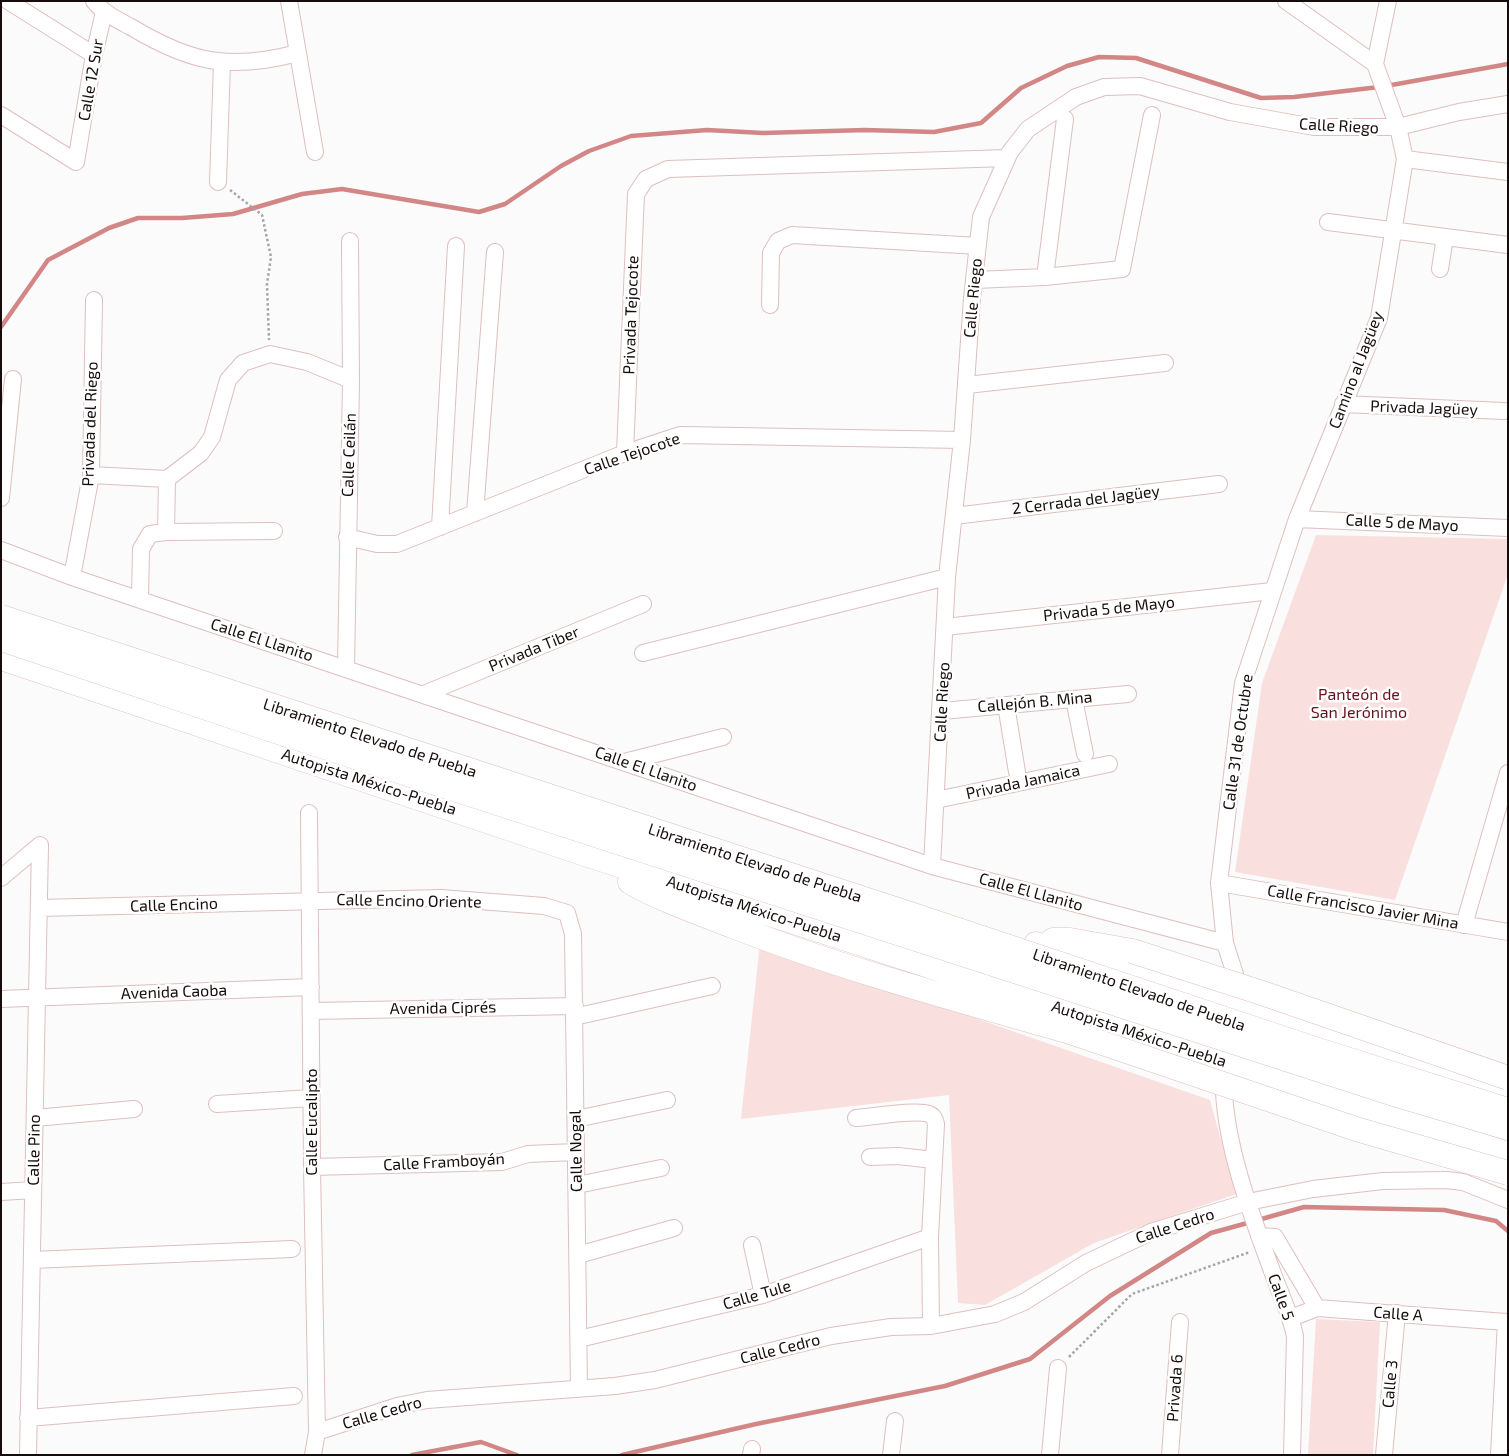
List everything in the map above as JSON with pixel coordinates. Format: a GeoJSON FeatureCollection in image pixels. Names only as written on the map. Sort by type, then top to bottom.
{"type":"FeatureCollection","features":[{"type":"Feature","properties":{"kind":"highway"},"geometry":{"type":"LineString","coordinates":[[1,605],[395,737],[1508,1097]]}},
{"type":"Feature","properties":{"kind":"highway","name":"Libramiento Elevado de Puebla"},"geometry":{"type":"LineString","coordinates":[[1,617],[926,919],[1324,1052],[1508,1110]]}},
{"type":"Feature","properties":{"kind":"highway","name":"Libramiento Elevado de Puebla"},"geometry":{"type":"LineString","coordinates":[[1,639],[276,731],[1397,1095],[1508,1128]]}},
{"type":"Feature","properties":{"kind":"highway","name":"Autopista México-Puebla"},"geometry":{"type":"LineString","coordinates":[[1,658],[582,853],[1508,1154]]}},
{"type":"Feature","properties":{"kind":"highway"},"geometry":{"type":"LineString","coordinates":[[582,853],[633,884],[783,945],[880,978],[1067,1031],[1356,1129],[1508,1173]]}},
{"type":"Feature","properties":{"kind":"highway"},"geometry":{"type":"LineString","coordinates":[[1027,941],[1070,940],[1132,951],[1262,993],[1508,1078]]}},
{"type":"Feature","properties":{"kind":"street"},"geometry":{"type":"LineString","coordinates":[[8,1],[94,55]]}},
{"type":"Feature","properties":{"kind":"street"},"geometry":{"type":"LineString","coordinates":[[289,1],[315,152]]}},
{"type":"Feature","properties":{"kind":"street"},"geometry":{"type":"LineString","coordinates":[[1286,1],[1377,69]]}},
{"type":"Feature","properties":{"kind":"street"},"geometry":{"type":"LineString","coordinates":[[1388,1],[1377,69],[1398,128]]}},
{"type":"Feature","properties":{"kind":"street"},"geometry":{"type":"LineString","coordinates":[[99,6],[172,50],[192,57],[222,63],[242,64],[273,60],[298,53]]}},
{"type":"Feature","properties":{"kind":"street","name":"Calle 12 Sur"},"geometry":{"type":"LineString","coordinates":[[1,115],[76,162],[94,55],[99,6]]}},
{"type":"Feature","properties":{"kind":"street"},"geometry":{"type":"LineString","coordinates":[[222,63],[222,185]]}},
{"type":"Feature","properties":{"kind":"street","name":"Calle Riego"},"geometry":{"type":"LineString","coordinates":[[932,866],[942,711],[947,577],[962,440],[981,216],[1007,158],[1028,129],[1076,97],[1104,87],[1126,85],[1140,86],[1230,112],[1314,127],[1398,128],[1459,112],[1508,104]]}},
{"type":"Feature","properties":{"kind":"street"},"geometry":{"type":"LineString","coordinates":[[975,280],[1045,277],[1122,269],[1152,115]]}},
{"type":"Feature","properties":{"kind":"street"},"geometry":{"type":"LineString","coordinates":[[1045,277],[1065,119]]}},
{"type":"Feature","properties":{"kind":"street","name":"Camino al Jagüey"},"geometry":{"type":"LineString","coordinates":[[1297,518],[1379,318],[1405,159],[1398,128]]}},
{"type":"Feature","properties":{"kind":"street","name":"Privada Tejocote"},"geometry":{"type":"LineString","coordinates":[[625,453],[636,194],[646,179],[668,169],[1007,158]]}},
{"type":"Feature","properties":{"kind":"street"},"geometry":{"type":"LineString","coordinates":[[1405,159],[1508,172]]}},
{"type":"Feature","properties":{"kind":"street"},"geometry":{"type":"LineString","coordinates":[[1328,222],[1393,232],[1508,245]]}},
{"type":"Feature","properties":{"kind":"street"},"geometry":{"type":"LineString","coordinates":[[770,304],[771,253],[778,241],[792,235],[978,246]]}},
{"type":"Feature","properties":{"kind":"street"},"geometry":{"type":"LineString","coordinates":[[1440,269],[1445,237]]}},
{"type":"Feature","properties":{"kind":"street","name":"Calle Ceilán"},"geometry":{"type":"LineString","coordinates":[[346,668],[351,380],[350,241]]}},
{"type":"Feature","properties":{"kind":"street"},"geometry":{"type":"LineString","coordinates":[[440,527],[456,246]]}},
{"type":"Feature","properties":{"kind":"street"},"geometry":{"type":"LineString","coordinates":[[475,513],[495,252]]}},
{"type":"Feature","properties":{"kind":"street","name":"Privada del Riego"},"geometry":{"type":"LineString","coordinates":[[72,577],[92,475],[94,300]]}},
{"type":"Feature","properties":{"kind":"street"},"geometry":{"type":"LineString","coordinates":[[92,475],[167,479],[201,453],[212,437],[228,380],[243,363],[270,354],[307,362],[351,380]]}},
{"type":"Feature","properties":{"kind":"street"},"geometry":{"type":"LineString","coordinates":[[967,385],[1165,363]]}},
{"type":"Feature","properties":{"kind":"street"},"geometry":{"type":"LineString","coordinates":[[1,498],[13,379]]}},
{"type":"Feature","properties":{"kind":"street","name":"Privada Jagüey"},"geometry":{"type":"LineString","coordinates":[[1343,404],[1504,411]]}},
{"type":"Feature","properties":{"kind":"street","name":"Calle Tejocote"},"geometry":{"type":"LineString","coordinates":[[347,536],[377,544],[397,544],[625,453],[680,436],[962,440]]}},
{"type":"Feature","properties":{"kind":"street"},"geometry":{"type":"LineString","coordinates":[[166,532],[167,479]]}},
{"type":"Feature","properties":{"kind":"street","name":"2 Cerrada del Jagüey"},"geometry":{"type":"LineString","coordinates":[[954,516],[1219,484]]}},
{"type":"Feature","properties":{"kind":"street","name":"Calle 5 de Mayo"},"geometry":{"type":"LineString","coordinates":[[1297,518],[1508,528]]}},
{"type":"Feature","properties":{"kind":"street","name":"Calle 31 de Octubre"},"geometry":{"type":"LineString","coordinates":[[1235,974],[1225,943],[1219,883],[1243,683],[1297,518]]}},
{"type":"Feature","properties":{"kind":"street"},"geometry":{"type":"LineString","coordinates":[[140,600],[142,545],[150,534],[166,532],[274,531]]}},
{"type":"Feature","properties":{"kind":"street","name":"Calle El Llanito"},"geometry":{"type":"LineString","coordinates":[[1,550],[72,577],[932,866],[1225,943]]}},
{"type":"Feature","properties":{"kind":"street"},"geometry":{"type":"LineString","coordinates":[[642,653],[947,577]]}},
{"type":"Feature","properties":{"kind":"street","name":"Privada 5 de Mayo"},"geometry":{"type":"LineString","coordinates":[[945,627],[1272,591]]}},
{"type":"Feature","properties":{"kind":"street","name":"Privada Tiber"},"geometry":{"type":"LineString","coordinates":[[424,694],[644,604]]}},
{"type":"Feature","properties":{"kind":"street","name":"Callejón B. Mina"},"geometry":{"type":"LineString","coordinates":[[942,711],[1128,694]]}},
{"type":"Feature","properties":{"kind":"street"},"geometry":{"type":"LineString","coordinates":[[1074,699],[1085,754]]}},
{"type":"Feature","properties":{"kind":"street"},"geometry":{"type":"LineString","coordinates":[[1006,705],[1017,772]]}},
{"type":"Feature","properties":{"kind":"street"},"geometry":{"type":"LineString","coordinates":[[624,762],[722,737]]}},
{"type":"Feature","properties":{"kind":"street","name":"Privada Jamaica"},"geometry":{"type":"LineString","coordinates":[[936,800],[1109,764]]}},
{"type":"Feature","properties":{"kind":"street"},"geometry":{"type":"LineString","coordinates":[[1464,925],[1508,773]]}},
{"type":"Feature","properties":{"kind":"street","name":"Calle Eucalipto"},"geometry":{"type":"LineString","coordinates":[[309,813],[311,1098],[317,1432]]}},
{"type":"Feature","properties":{"kind":"street","name":"Calle Pino"},"geometry":{"type":"LineString","coordinates":[[1,878],[40,846],[28,1455]]}},
{"type":"Feature","properties":{"kind":"street","name":"Calle Francisco Javier Mina"},"geometry":{"type":"LineString","coordinates":[[1219,883],[1508,932]]}},
{"type":"Feature","properties":{"kind":"street","name":"Calle Encino Oriente"},"geometry":{"type":"LineString","coordinates":[[310,901],[441,898],[544,906],[567,913]]}},
{"type":"Feature","properties":{"kind":"street","name":"Calle Encino"},"geometry":{"type":"LineString","coordinates":[[39,908],[310,901]]}},
{"type":"Feature","properties":{"kind":"street","name":"Calle Nogal"},"geometry":{"type":"LineString","coordinates":[[567,913],[573,934],[579,1389]]}},
{"type":"Feature","properties":{"kind":"street","name":"Avenida Ciprés"},"geometry":{"type":"LineString","coordinates":[[311,1011],[574,1011],[712,986]]}},
{"type":"Feature","properties":{"kind":"street","name":"Avenida Caoba"},"geometry":{"type":"LineString","coordinates":[[1,999],[310,987]]}},
{"type":"Feature","properties":{"kind":"street","name":"Calle 5"},"geometry":{"type":"LineString","coordinates":[[1224,1092],[1228,1124],[1250,1206],[1260,1238],[1291,1318],[1294,1336],[1292,1455]]}},
{"type":"Feature","properties":{"kind":"street"},"geometry":{"type":"LineString","coordinates":[[217,1104],[311,1098]]}},
{"type":"Feature","properties":{"kind":"street"},"geometry":{"type":"LineString","coordinates":[[576,1119],[667,1100]]}},
{"type":"Feature","properties":{"kind":"street"},"geometry":{"type":"LineString","coordinates":[[35,1118],[134,1109]]}},
{"type":"Feature","properties":{"kind":"street"},"geometry":{"type":"LineString","coordinates":[[856,1118],[900,1114],[929,1114],[934,1117],[936,1124],[930,1237],[931,1326]]}},
{"type":"Feature","properties":{"kind":"street","name":"Calle Framboyán"},"geometry":{"type":"LineString","coordinates":[[312,1167],[502,1162],[528,1154],[576,1152]]}},
{"type":"Feature","properties":{"kind":"street"},"geometry":{"type":"LineString","coordinates":[[870,1157],[898,1156],[934,1160]]}},
{"type":"Feature","properties":{"kind":"street"},"geometry":{"type":"LineString","coordinates":[[577,1185],[661,1168]]}},
{"type":"Feature","properties":{"kind":"street","name":"Calle Cedro"},"geometry":{"type":"LineString","coordinates":[[317,1432],[398,1406],[427,1400],[579,1389],[656,1380],[831,1336],[891,1327],[931,1326],[995,1314],[1024,1302],[1086,1263],[1124,1243],[1151,1232],[1313,1190],[1383,1181],[1447,1180],[1463,1182],[1508,1200]]}},
{"type":"Feature","properties":{"kind":"street"},"geometry":{"type":"LineString","coordinates":[[1,1192],[33,1190]]}},
{"type":"Feature","properties":{"kind":"street"},"geometry":{"type":"LineString","coordinates":[[578,1255],[674,1228]]}},
{"type":"Feature","properties":{"kind":"street","name":"Calle Tule"},"geometry":{"type":"LineString","coordinates":[[579,1339],[763,1295],[930,1237]]}},
{"type":"Feature","properties":{"kind":"street"},"geometry":{"type":"LineString","coordinates":[[1260,1238],[1275,1237],[1317,1308]]}},
{"type":"Feature","properties":{"kind":"street"},"geometry":{"type":"LineString","coordinates":[[752,1245],[763,1295]]}},
{"type":"Feature","properties":{"kind":"street"},"geometry":{"type":"LineString","coordinates":[[32,1260],[292,1250]]}},
{"type":"Feature","properties":{"kind":"street","name":"Calle A"},"geometry":{"type":"LineString","coordinates":[[1291,1318],[1317,1308],[1506,1322],[1499,1455]]}},
{"type":"Feature","properties":{"kind":"street","name":"Calle 3"},"geometry":{"type":"LineString","coordinates":[[1384,1455],[1397,1313]]}},
{"type":"Feature","properties":{"kind":"street","name":"Privada 6"},"geometry":{"type":"LineString","coordinates":[[1170,1455],[1180,1322]]}},
{"type":"Feature","properties":{"kind":"street"},"geometry":{"type":"LineString","coordinates":[[1050,1455],[1058,1368]]}},
{"type":"Feature","properties":{"kind":"street"},"geometry":{"type":"LineString","coordinates":[[28,1418],[294,1396]]}},
{"type":"Feature","properties":{"kind":"street"},"geometry":{"type":"LineString","coordinates":[[891,1455],[895,1421]]}},
{"type":"Feature","properties":{"kind":"street"},"geometry":{"type":"LineString","coordinates":[[313,1455],[317,1432]]}},
{"type":"Feature","properties":{"kind":"path"},"geometry":{"type":"LineString","coordinates":[[222,185],[262,215],[271,257],[267,284],[268,324]]}},
{"type":"Feature","properties":{"kind":"path"},"geometry":{"type":"LineString","coordinates":[[1058,1368],[1132,1294],[1260,1238]]}},
{"type":"Feature","properties":{"kind":"green space","name":"Panteón de San Jerónimo"},"geometry":{"type":"Polygon","coordinates":[[[1316,535],[1508,539],[1508,574],[1395,900],[1235,872],[1262,683],[1316,535]]]}},
{"type":"Feature","properties":{"kind":"green space"},"geometry":{"type":"Polygon","coordinates":[[[760,943],[1210,1100],[1236,1194],[1094,1243],[985,1305],[958,1303],[949,1095],[741,1119],[760,943]]]}},
{"type":"Feature","properties":{"kind":"green space"},"geometry":{"type":"Polygon","coordinates":[[[1316,1319],[1380,1322],[1373,1455],[1308,1455],[1316,1319]]]}},
{"type":"Feature","properties":{"kind":"waterway"},"geometry":{"type":"LineString","coordinates":[[1,327],[48,260],[109,228],[138,218],[182,218],[233,214],[302,194],[342,189],[479,212],[505,204],[561,166],[589,151],[631,136],[707,130],[763,133],[865,130],[934,132],[981,123],[1021,88],[1067,66],[1099,57],[1136,58],[1261,98],[1294,97],[1379,87]]}},
{"type":"Feature","properties":{"kind":"waterway"},"geometry":{"type":"LineString","coordinates":[[1386,86],[1508,64]]}},
{"type":"Feature","properties":{"kind":"waterway"},"geometry":{"type":"LineString","coordinates":[[1258,1220],[1304,1207],[1444,1210],[1496,1221],[1508,1231]]}},
{"type":"Feature","properties":{"kind":"waterway"},"geometry":{"type":"LineString","coordinates":[[622,1455],[756,1424],[945,1386],[1030,1359],[1110,1296],[1211,1233],[1251,1222]]}},
{"type":"Feature","properties":{"kind":"waterway"},"geometry":{"type":"LineString","coordinates":[[412,1455],[481,1442],[517,1455]]}}]}
